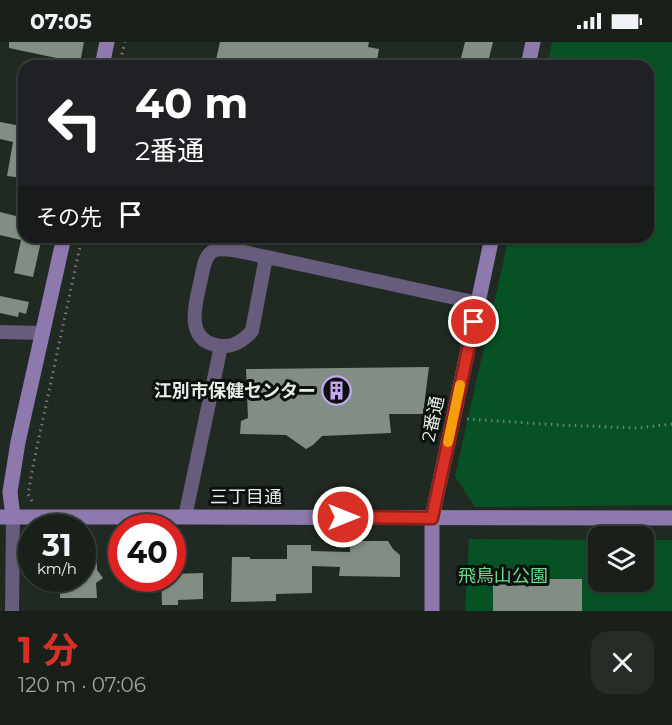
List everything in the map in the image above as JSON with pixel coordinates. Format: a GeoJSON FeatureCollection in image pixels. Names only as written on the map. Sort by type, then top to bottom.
{"type":"FeatureCollection","features":[{"type":"Feature","properties":{"kind":"street"},"geometry":{"type":"LineString","coordinates":[[103,60],[107,42]]}},
{"type":"Feature","properties":{"kind":"street"},"geometry":{"type":"LineString","coordinates":[[529,60],[533,42]]}},
{"type":"Feature","properties":{"kind":"street"},"geometry":{"type":"LineString","coordinates":[[12,611],[6,517],[10,483],[63,243]]}},
{"type":"Feature","properties":{"kind":"street","name":"2番通"},"geometry":{"type":"LineString","coordinates":[[432,611],[432,518],[491,243]]}},
{"type":"Feature","properties":{"kind":"street"},"geometry":{"type":"LineString","coordinates":[[266,257],[252,331],[238,343],[232,345],[208,344],[198,333],[194,322],[194,312],[207,256],[214,250],[222,248],[266,257],[478,303]]}},
{"type":"Feature","properties":{"kind":"street"},"geometry":{"type":"LineString","coordinates":[[0,332],[43,333]]}},
{"type":"Feature","properties":{"kind":"street"},"geometry":{"type":"LineString","coordinates":[[185,514],[220,346]]}},
{"type":"Feature","properties":{"kind":"street","name":"三丁目通"},"geometry":{"type":"LineString","coordinates":[[6,517],[108,516]]}},
{"type":"Feature","properties":{"kind":"street","name":"三丁目通"},"geometry":{"type":"LineString","coordinates":[[186,516],[672,518]]}},
{"type":"Feature","properties":{"kind":"path"},"geometry":{"type":"LineString","coordinates":[[120,60],[125,42]]}},
{"type":"Feature","properties":{"kind":"path"},"geometry":{"type":"LineString","coordinates":[[32,506],[28,494],[32,472],[81,243]]}},
{"type":"Feature","properties":{"kind":"path"},"geometry":{"type":"LineString","coordinates":[[454,418],[638,428],[672,424]]}},
{"type":"Feature","properties":{"kind":"green space"},"geometry":{"type":"Polygon","coordinates":[[[552,42],[672,42],[672,505],[475,507],[455,476],[508,243],[654,243],[654,60],[548,60],[552,42]]]}},
{"type":"Feature","properties":{"kind":"green space","name":"飛鳥山公園"},"geometry":{"type":"Polygon","coordinates":[[[469,539],[588,540],[588,592],[654,592],[654,540],[672,540],[672,611],[465,611],[469,539]]]}},
{"type":"Feature","properties":{"kind":"building"},"geometry":{"type":"Polygon","coordinates":[[[9,42],[84,42],[81,60],[66,60],[9,48],[9,42]]]}},
{"type":"Feature","properties":{"kind":"building"},"geometry":{"type":"Polygon","coordinates":[[[220,42],[369,42],[368,47],[379,49],[377,60],[216,60],[220,42]]]}},
{"type":"Feature","properties":{"kind":"building"},"geometry":{"type":"Polygon","coordinates":[[[465,42],[493,42],[488,60],[460,60],[465,42]]]}},
{"type":"Feature","properties":{"kind":"building"},"geometry":{"type":"Polygon","coordinates":[[[18,116],[18,177],[7,176],[13,142],[0,139],[0,122],[16,125],[18,116]]]}},
{"type":"Feature","properties":{"kind":"building"},"geometry":{"type":"Polygon","coordinates":[[[0,212],[18,216],[18,239],[0,235],[0,212]]]}},
{"type":"Feature","properties":{"kind":"building"},"geometry":{"type":"Polygon","coordinates":[[[20,243],[41,243],[33,277],[14,273],[20,243]]]}},
{"type":"Feature","properties":{"kind":"building"},"geometry":{"type":"Polygon","coordinates":[[[0,296],[29,302],[26,314],[19,312],[18,317],[0,313],[0,296]]]}},
{"type":"Feature","properties":{"kind":"building","name":"江別市保健センター"},"geometry":{"type":"Polygon","coordinates":[[[429,367],[423,414],[389,414],[391,433],[322,436],[306,449],[286,435],[240,434],[241,421],[248,418],[246,369],[429,367]]]}},
{"type":"Feature","properties":{"kind":"building"},"geometry":{"type":"Polygon","coordinates":[[[350,541],[388,541],[400,555],[400,577],[339,576],[340,567],[312,566],[312,593],[276,594],[276,601],[231,602],[232,557],[287,559],[287,545],[311,545],[311,551],[350,552],[350,541]]]}},
{"type":"Feature","properties":{"kind":"building"},"geometry":{"type":"Polygon","coordinates":[[[96,553],[97,570],[103,578],[96,583],[96,553]]]}},
{"type":"Feature","properties":{"kind":"building"},"geometry":{"type":"Polygon","coordinates":[[[203,573],[203,599],[178,600],[178,605],[162,605],[162,592],[186,592],[186,574],[203,573]]]}},
{"type":"Feature","properties":{"kind":"building"},"geometry":{"type":"Polygon","coordinates":[[[493,579],[582,579],[582,611],[493,611],[493,579]]]}},
{"type":"Feature","properties":{"kind":"building"},"geometry":{"type":"Polygon","coordinates":[[[96,583],[97,598],[60,598],[60,592],[96,592],[96,583]]]}},
{"type":"Feature","properties":{"kind":"slow traffic"},"geometry":{"type":"LineString","coordinates":[[448,442],[460,385]]}},
{"type":"Feature","properties":{"kind":"place","name":"江別市保健センター"},"geometry":{"type":"Point","coordinates":[337,391]}},
{"type":"Feature","properties":{"kind":"route"},"geometry":{"type":"LineString","coordinates":[[343,517],[432,518],[474,322]]}}]}
